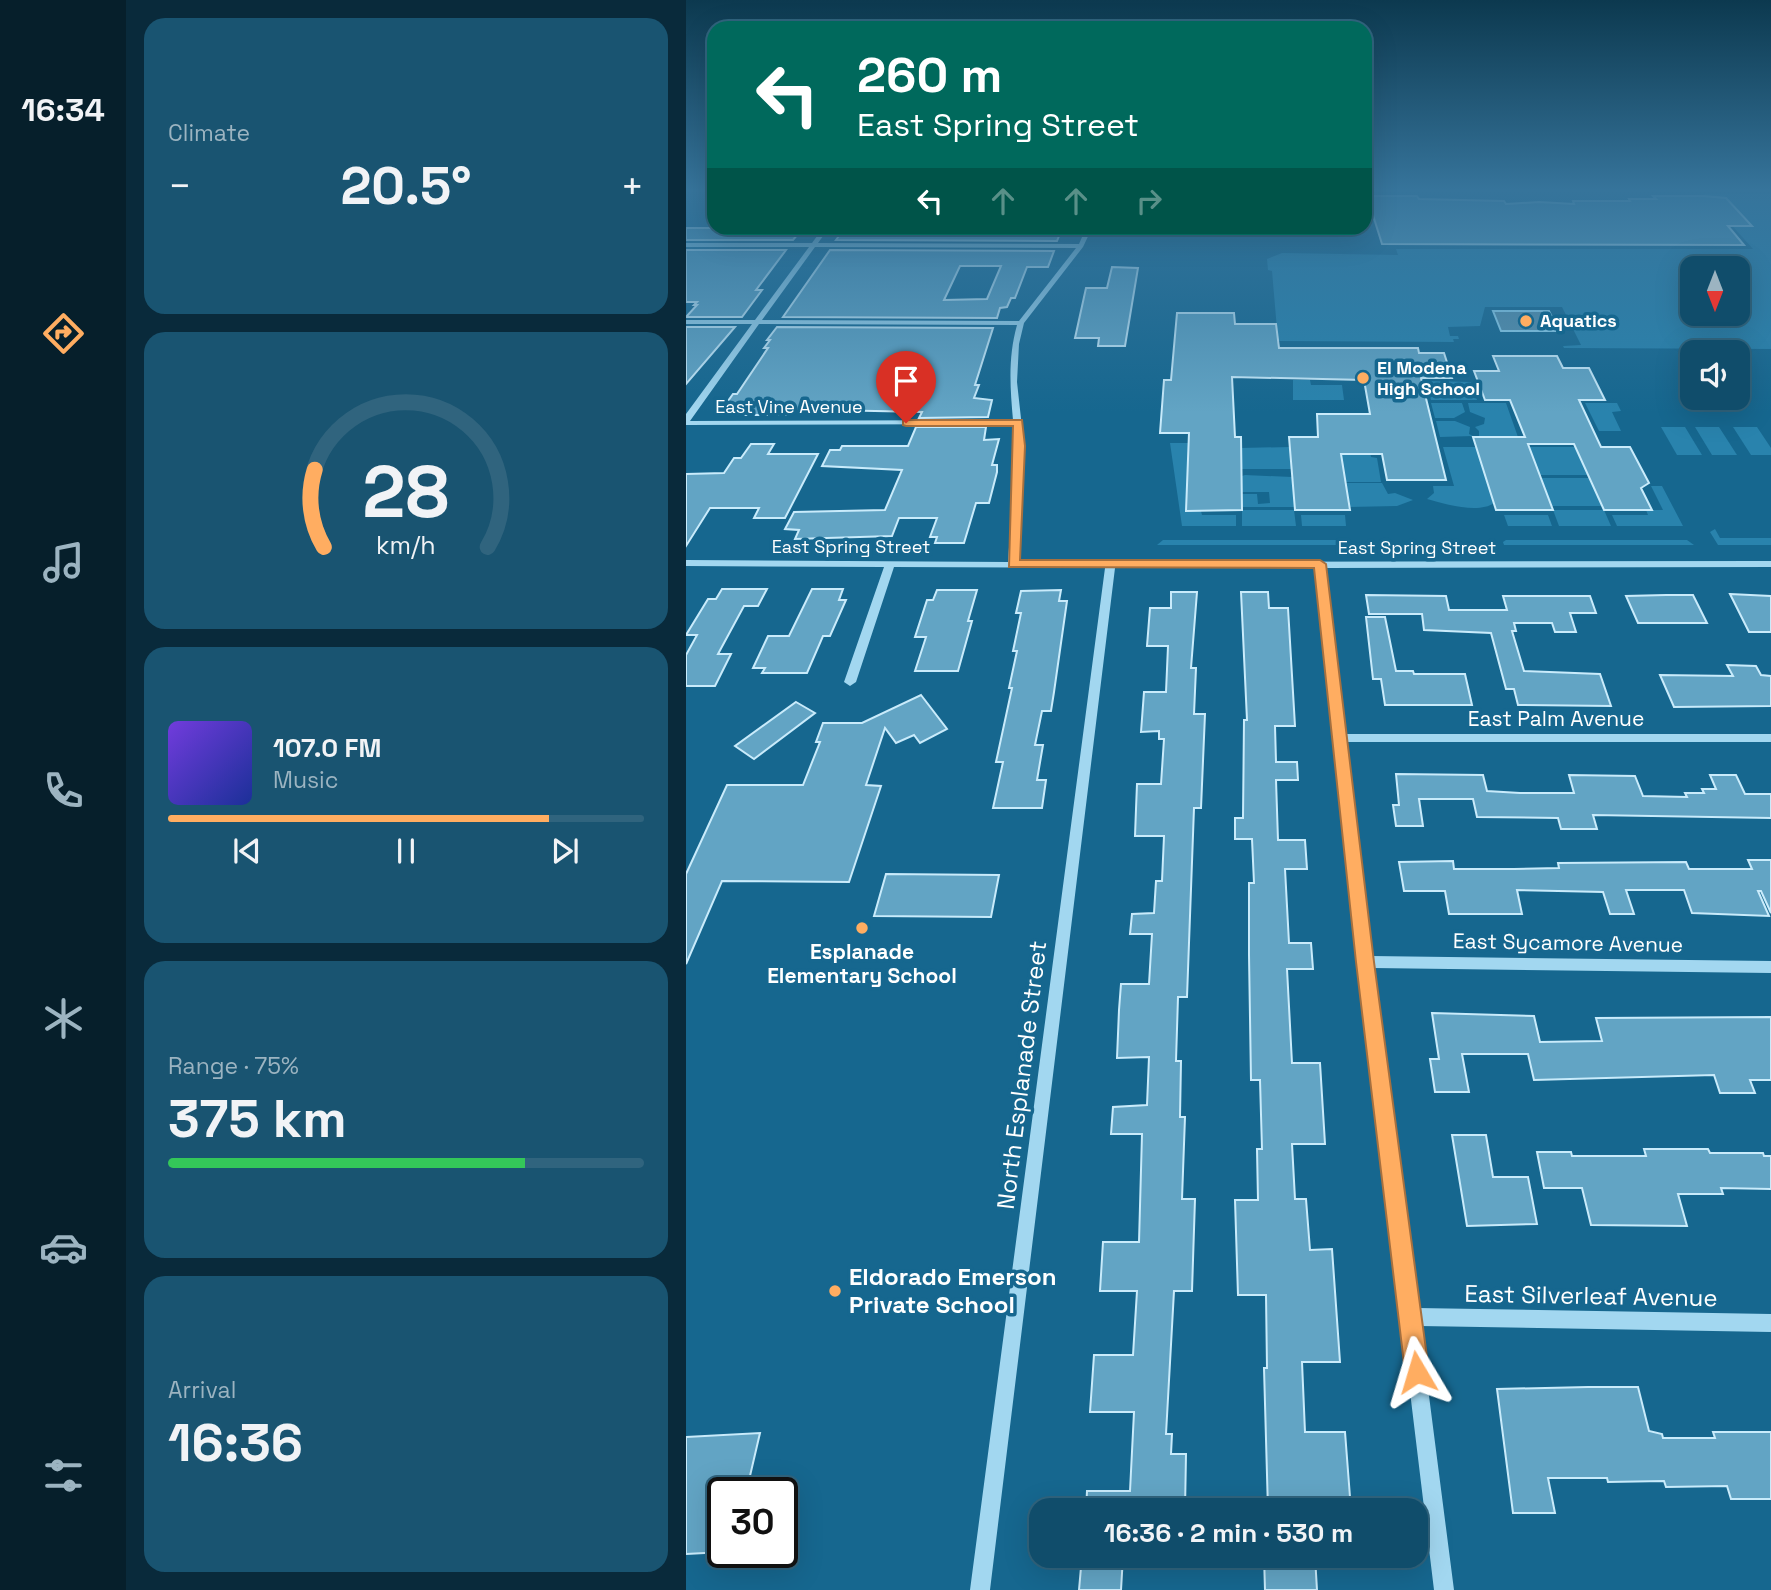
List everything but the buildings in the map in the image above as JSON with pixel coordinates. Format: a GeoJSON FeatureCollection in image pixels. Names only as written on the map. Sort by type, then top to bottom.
{"type":"FeatureCollection","features":[{"type":"Feature","properties":{"kind":"street"},"geometry":{"type":"LineString","coordinates":[[686,421],[800,263]]}},
{"type":"Feature","properties":{"kind":"street"},"geometry":{"type":"LineString","coordinates":[[1013,564],[1020,446],[1013,382],[1015,344],[1021,323],[1068,263]]}},
{"type":"Feature","properties":{"kind":"street"},"geometry":{"type":"LineString","coordinates":[[686,322],[1021,323]]}},
{"type":"Feature","properties":{"kind":"street","name":"East Vine Avenue"},"geometry":{"type":"LineString","coordinates":[[686,421],[1018,422]]}},
{"type":"Feature","properties":{"kind":"street","name":"East Spring Street"},"geometry":{"type":"LineString","coordinates":[[686,563],[1771,564]]}},
{"type":"Feature","properties":{"kind":"street"},"geometry":{"type":"LineString","coordinates":[[850,682],[890,563]]}},
{"type":"Feature","properties":{"kind":"street"},"geometry":{"type":"LineString","coordinates":[[1320,564],[1365,962],[1444,1590]]}},
{"type":"Feature","properties":{"kind":"street","name":"North Esplanade Street"},"geometry":{"type":"LineString","coordinates":[[980,1590],[1110,565]]}},
{"type":"Feature","properties":{"kind":"street","name":"East Palm Avenue"},"geometry":{"type":"LineString","coordinates":[[1340,738],[1771,738]]}},
{"type":"Feature","properties":{"kind":"street","name":"East Sycamore Avenue"},"geometry":{"type":"LineString","coordinates":[[1365,962],[1771,967]]}},
{"type":"Feature","properties":{"kind":"street","name":"East Silverleaf Avenue"},"geometry":{"type":"LineString","coordinates":[[1410,1317],[1771,1323]]}},
{"type":"Feature","properties":{"kind":"shaded area"},"geometry":{"type":"Polygon","coordinates":[[[1267,263],[1680,263],[1680,326],[1750,326],[1750,263],[1771,263],[1771,349],[1750,349],[1750,340],[1680,340],[1680,349],[1564,348],[1563,346],[1581,345],[1562,307],[1485,307],[1480,326],[1448,327],[1450,336],[1458,336],[1459,339],[1453,339],[1454,342],[1278,341],[1272,271],[1268,270],[1267,263]]]}},
{"type":"Feature","properties":{"kind":"shaded area","name":"Aquatics"},"geometry":{"type":"Polygon","coordinates":[[[1493,311],[1549,311],[1559,331],[1501,331],[1493,311]]]}},
{"type":"Feature","properties":{"kind":"shaded area"},"geometry":{"type":"Polygon","coordinates":[[[1293,380],[1310,380],[1311,385],[1342,385],[1344,400],[1293,400],[1293,380]]]}},
{"type":"Feature","properties":{"kind":"shaded area"},"geometry":{"type":"Polygon","coordinates":[[[1426,381],[1471,382],[1477,400],[1431,400],[1426,381]]]}},
{"type":"Feature","properties":{"kind":"shaded area"},"geometry":{"type":"Polygon","coordinates":[[[1431,403],[1462,403],[1465,412],[1454,418],[1435,418],[1431,403]]]}},
{"type":"Feature","properties":{"kind":"shaded area"},"geometry":{"type":"Polygon","coordinates":[[[1468,403],[1506,403],[1518,437],[1479,437],[1479,431],[1475,427],[1484,424],[1485,418],[1470,412],[1468,403]]]}},
{"type":"Feature","properties":{"kind":"shaded area"},"geometry":{"type":"Polygon","coordinates":[[[1585,403],[1617,403],[1621,411],[1612,412],[1621,431],[1599,431],[1585,403]]]}},
{"type":"Feature","properties":{"kind":"shaded area"},"geometry":{"type":"Polygon","coordinates":[[[1436,421],[1455,421],[1470,427],[1469,434],[1473,436],[1440,437],[1436,421]]]}},
{"type":"Feature","properties":{"kind":"shaded area"},"geometry":{"type":"Polygon","coordinates":[[[1661,427],[1685,427],[1702,455],[1677,455],[1661,427]]]}},
{"type":"Feature","properties":{"kind":"shaded area"},"geometry":{"type":"Polygon","coordinates":[[[1695,427],[1719,427],[1737,455],[1712,455],[1695,427]]]}},
{"type":"Feature","properties":{"kind":"shaded area"},"geometry":{"type":"Polygon","coordinates":[[[1733,427],[1757,427],[1771,448],[1771,455],[1751,455],[1733,427]]]}},
{"type":"Feature","properties":{"kind":"shaded area"},"geometry":{"type":"Polygon","coordinates":[[[1170,443],[1189,443],[1186,510],[1201,511],[1202,515],[1236,515],[1236,526],[1182,526],[1170,443]]]}},
{"type":"Feature","properties":{"kind":"shaded area"},"geometry":{"type":"Polygon","coordinates":[[[1290,447],[1292,469],[1242,469],[1240,448],[1290,447]]]}},
{"type":"Feature","properties":{"kind":"shaded area"},"geometry":{"type":"Polygon","coordinates":[[[1340,447],[1369,447],[1371,457],[1377,458],[1381,482],[1345,482],[1340,447]]]}},
{"type":"Feature","properties":{"kind":"shaded area"},"geometry":{"type":"Polygon","coordinates":[[[1443,447],[1477,447],[1494,503],[1471,508],[1427,499],[1434,493],[1433,486],[1454,486],[1443,447]]]}},
{"type":"Feature","properties":{"kind":"shaded area"},"geometry":{"type":"Polygon","coordinates":[[[1528,447],[1576,447],[1588,475],[1539,475],[1528,447]]]}},
{"type":"Feature","properties":{"kind":"shaded area"},"geometry":{"type":"Polygon","coordinates":[[[1242,476],[1292,477],[1295,507],[1242,507],[1242,494],[1257,494],[1258,504],[1270,503],[1269,492],[1242,492],[1242,476]]]}},
{"type":"Feature","properties":{"kind":"shaded area"},"geometry":{"type":"Polygon","coordinates":[[[1541,478],[1590,478],[1602,506],[1552,506],[1541,478]]]}},
{"type":"Feature","properties":{"kind":"shaded area"},"geometry":{"type":"Polygon","coordinates":[[[1346,483],[1382,483],[1388,494],[1395,493],[1413,500],[1397,506],[1349,507],[1346,483]]]}},
{"type":"Feature","properties":{"kind":"shaded area"},"geometry":{"type":"Polygon","coordinates":[[[1651,486],[1662,486],[1683,526],[1617,526],[1612,515],[1648,515],[1646,510],[1663,510],[1651,486]]]}},
{"type":"Feature","properties":{"kind":"shaded area"},"geometry":{"type":"Polygon","coordinates":[[[1242,510],[1294,510],[1296,526],[1242,526],[1242,510]]]}},
{"type":"Feature","properties":{"kind":"shaded area"},"geometry":{"type":"Polygon","coordinates":[[[1553,510],[1604,510],[1611,526],[1559,526],[1553,510]]]}},
{"type":"Feature","properties":{"kind":"shaded area"},"geometry":{"type":"Polygon","coordinates":[[[1301,515],[1345,515],[1346,526],[1302,526],[1301,515]]]}},
{"type":"Feature","properties":{"kind":"shaded area"},"geometry":{"type":"Polygon","coordinates":[[[1504,515],[1548,515],[1552,526],[1508,526],[1504,515]]]}},
{"type":"Feature","properties":{"kind":"shaded area"},"geometry":{"type":"Polygon","coordinates":[[[1715,529],[1720,538],[1771,538],[1771,545],[1718,545],[1710,532],[1715,529]]]}},
{"type":"Feature","properties":{"kind":"shaded area"},"geometry":{"type":"Polygon","coordinates":[[[1163,540],[1347,540],[1352,545],[1157,545],[1163,540]]]}},
{"type":"Feature","properties":{"kind":"shaded area"},"geometry":{"type":"Polygon","coordinates":[[[1506,540],[1687,540],[1694,545],[1504,545],[1506,540]]]}},
{"type":"Feature","properties":{"kind":"place","name":"Aquatics"},"geometry":{"type":"Point","coordinates":[1526,321]}},
{"type":"Feature","properties":{"kind":"place","name":"El Modena High School"},"geometry":{"type":"Point","coordinates":[1363,378]}},
{"type":"Feature","properties":{"kind":"place","name":"Esplanade Elementary School"},"geometry":{"type":"Point","coordinates":[862,928]}},
{"type":"Feature","properties":{"kind":"place","name":"Eldorado Emerson Private School"},"geometry":{"type":"Point","coordinates":[835,1291]}},
{"type":"Feature","properties":{"kind":"route"},"geometry":{"type":"LineString","coordinates":[[906,423],[1018,422],[1020,446],[1013,564],[1320,564],[1365,962],[1417,1372]]}}]}
